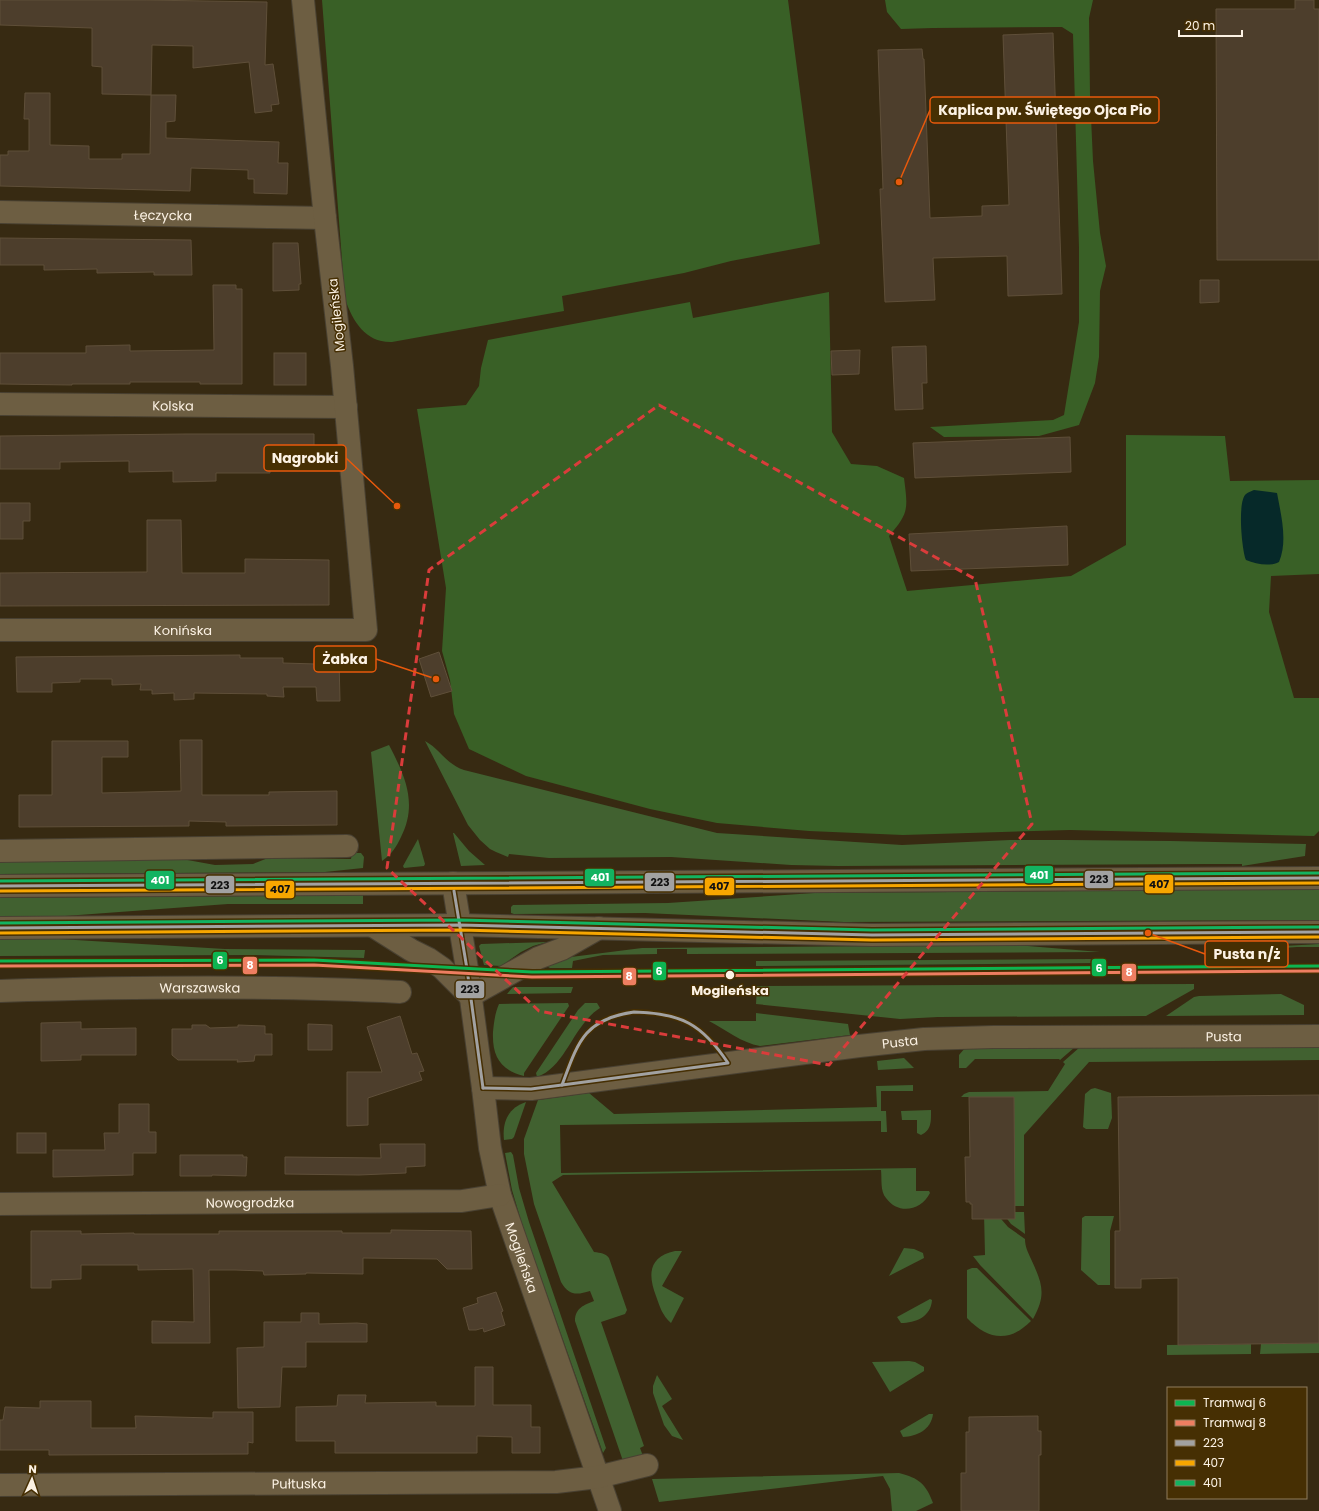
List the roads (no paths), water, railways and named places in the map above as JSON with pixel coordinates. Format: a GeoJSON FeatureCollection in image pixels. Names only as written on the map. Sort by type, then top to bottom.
{"type":"FeatureCollection","features":[{"type":"Feature","properties":{"kind":"street","name":"Mogileńska"},"geometry":{"type":"LineString","coordinates":[[303,0],[346,407],[366,630]]}},
{"type":"Feature","properties":{"kind":"street","name":"Łęczycka"},"geometry":{"type":"LineString","coordinates":[[0,212],[325,218]]}},
{"type":"Feature","properties":{"kind":"street","name":"Kolska"},"geometry":{"type":"LineString","coordinates":[[0,404],[346,407]]}},
{"type":"Feature","properties":{"kind":"street","name":"Konińska"},"geometry":{"type":"LineString","coordinates":[[0,630],[366,630]]}},
{"type":"Feature","properties":{"kind":"street"},"geometry":{"type":"LineString","coordinates":[[0,850],[347,846]]}},
{"type":"Feature","properties":{"kind":"street"},"geometry":{"type":"LineString","coordinates":[[0,886],[1319,878]]}},
{"type":"Feature","properties":{"kind":"street","name":"Mogileńska"},"geometry":{"type":"LineString","coordinates":[[453,883],[483,1088],[490,1148],[500,1195],[610,1511]]}},
{"type":"Feature","properties":{"kind":"street"},"geometry":{"type":"LineString","coordinates":[[0,928],[460,925],[872,935],[1319,932]]}},
{"type":"Feature","properties":{"kind":"street"},"geometry":{"type":"LineString","coordinates":[[373,926],[442,968],[470,996],[538,958],[562,949],[599,928]]}},
{"type":"Feature","properties":{"kind":"street","name":"Warszawska"},"geometry":{"type":"LineString","coordinates":[[0,991],[71,988],[289,988],[400,992]]}},
{"type":"Feature","properties":{"kind":"street","name":"Pusta"},"geometry":{"type":"LineString","coordinates":[[483,1088],[531,1089],[859,1046],[924,1039],[993,1037],[1319,1036]]}},
{"type":"Feature","properties":{"kind":"street","name":"Nowogrodzka"},"geometry":{"type":"LineString","coordinates":[[0,1204],[462,1201],[500,1195]]}},
{"type":"Feature","properties":{"kind":"street","name":"Pułtuska"},"geometry":{"type":"LineString","coordinates":[[0,1485],[556,1482],[598,1477],[647,1465]]}},
{"type":"Feature","properties":{"kind":"water"},"geometry":{"type":"Polygon","coordinates":[[[1254,490],[1277,493],[1282,519],[1283,545],[1279,562],[1275,564],[1267,565],[1254,563],[1246,560],[1244,555],[1241,526],[1243,498],[1246,494],[1254,490]]]}},
{"type":"Feature","properties":{"kind":"tram line","name":"6"},"geometry":{"type":"LineString","coordinates":[[0,961],[314,960],[532,972],[1319,966]]}},
{"type":"Feature","properties":{"kind":"tram line","name":"8"},"geometry":{"type":"LineString","coordinates":[[0,966],[314,965],[532,977],[1319,971]]}},
{"type":"Feature","properties":{"kind":"place","name":"Kaplica pw. Świętego Ojca Pio"},"geometry":{"type":"Point","coordinates":[899,182]}},
{"type":"Feature","properties":{"kind":"place","name":"Nagrobki"},"geometry":{"type":"Point","coordinates":[397,506]}},
{"type":"Feature","properties":{"kind":"place","name":"Żabka"},"geometry":{"type":"Point","coordinates":[436,679]}},
{"type":"Feature","properties":{"kind":"place","name":"Pusta n/ż"},"geometry":{"type":"Point","coordinates":[1148,933]}},
{"type":"Feature","properties":{"kind":"place","name":"Mogileńska"},"geometry":{"type":"Point","coordinates":[730,975]}}]}
